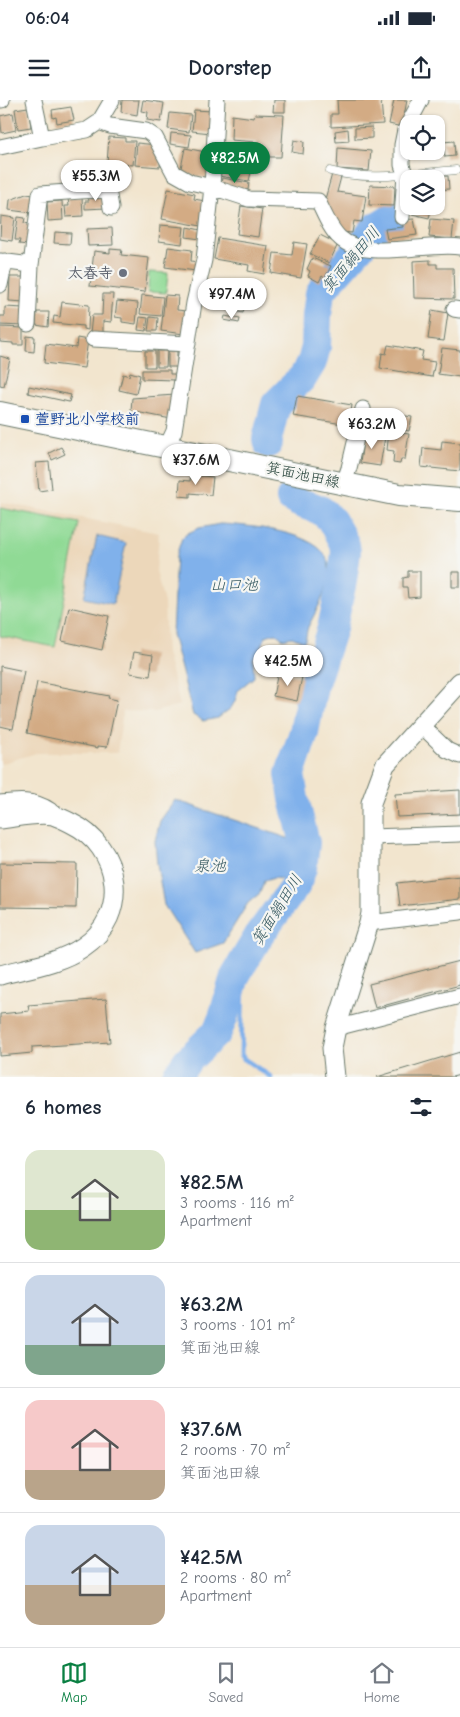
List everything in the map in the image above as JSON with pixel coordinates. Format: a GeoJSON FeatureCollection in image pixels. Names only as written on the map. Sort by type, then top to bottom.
{"type":"FeatureCollection","features":[{"type":"Feature","properties":{"kind":"main road","name":"箕面池田線"},"geometry":{"type":"LineString","coordinates":[[0,413],[399,495],[460,500]]}},
{"type":"Feature","properties":{"kind":"street"},"geometry":{"type":"LineString","coordinates":[[34,100],[42,138]]}},
{"type":"Feature","properties":{"kind":"street"},"geometry":{"type":"LineString","coordinates":[[0,147],[87,130],[99,122],[112,100]]}},
{"type":"Feature","properties":{"kind":"street"},"geometry":{"type":"LineString","coordinates":[[167,446],[174,431],[194,303],[204,260],[212,187],[217,100]]}},
{"type":"Feature","properties":{"kind":"street"},"geometry":{"type":"LineString","coordinates":[[404,170],[401,154],[405,130],[420,100]]}},
{"type":"Feature","properties":{"kind":"street"},"geometry":{"type":"LineString","coordinates":[[99,122],[110,126],[146,130],[155,137],[174,173],[190,182],[249,199],[318,201],[338,236],[346,244],[381,250],[411,247],[460,247]]}},
{"type":"Feature","properties":{"kind":"street"},"geometry":{"type":"LineString","coordinates":[[28,324],[31,265],[40,194],[108,188],[111,208]]}},
{"type":"Feature","properties":{"kind":"street"},"geometry":{"type":"LineString","coordinates":[[0,285],[2,261],[31,265]]}},
{"type":"Feature","properties":{"kind":"street"},"geometry":{"type":"LineString","coordinates":[[93,339],[188,344]]}},
{"type":"Feature","properties":{"kind":"street"},"geometry":{"type":"LineString","coordinates":[[344,484],[363,409]]}},
{"type":"Feature","properties":{"kind":"street"},"geometry":{"type":"LineString","coordinates":[[335,1077],[332,1048],[336,1028],[371,913],[371,803],[385,765],[460,682]]}},
{"type":"Feature","properties":{"kind":"street"},"geometry":{"type":"LineString","coordinates":[[421,725],[446,750],[460,756]]}},
{"type":"Feature","properties":{"kind":"street"},"geometry":{"type":"LineString","coordinates":[[0,805],[21,802],[45,809],[54,816],[83,830],[102,850],[110,864],[114,892],[111,911],[100,931],[83,948],[60,958],[0,975]]}},
{"type":"Feature","properties":{"kind":"street"},"geometry":{"type":"LineString","coordinates":[[0,819],[45,814],[54,816]]}},
{"type":"Feature","properties":{"kind":"street"},"geometry":{"type":"LineString","coordinates":[[371,838],[460,834]]}},
{"type":"Feature","properties":{"kind":"street"},"geometry":{"type":"LineString","coordinates":[[369,924],[460,912]]}},
{"type":"Feature","properties":{"kind":"street"},"geometry":{"type":"LineString","coordinates":[[336,1028],[460,996]]}},
{"type":"Feature","properties":{"kind":"lane"},"geometry":{"type":"LineString","coordinates":[[445,171],[456,170]]}},
{"type":"Feature","properties":{"kind":"lane"},"geometry":{"type":"LineString","coordinates":[[330,171],[344,175],[400,175]]}},
{"type":"Feature","properties":{"kind":"shaded area"},"geometry":{"type":"Polygon","coordinates":[[[0,502],[159,533],[156,571],[164,603],[166,653],[180,705],[154,712],[123,711],[117,753],[36,753],[0,764],[0,502]]]}},
{"type":"Feature","properties":{"kind":"green space"},"geometry":{"type":"Polygon","coordinates":[[[149,272],[168,273],[166,293],[148,292],[149,272]]]}},
{"type":"Feature","properties":{"kind":"green space"},"geometry":{"type":"Polygon","coordinates":[[[0,508],[79,523],[55,647],[0,636],[0,508]]]}},
{"type":"Feature","properties":{"kind":"water","name":"山口池"},"geometry":{"type":"Polygon","coordinates":[[[220,524],[263,528],[312,543],[322,552],[328,562],[329,570],[326,587],[320,604],[308,627],[304,642],[292,637],[283,639],[275,633],[266,636],[253,659],[254,677],[238,690],[231,708],[218,718],[203,721],[193,715],[172,634],[176,556],[182,538],[188,533],[199,528],[220,524]]]}},
{"type":"Feature","properties":{"kind":"water"},"geometry":{"type":"Polygon","coordinates":[[[97,536],[126,543],[113,604],[84,598],[97,536]]]}},
{"type":"Feature","properties":{"kind":"water","name":"泉池"},"geometry":{"type":"Polygon","coordinates":[[[175,800],[290,839],[292,862],[287,880],[274,878],[264,881],[260,893],[248,903],[223,943],[195,953],[164,905],[157,864],[155,841],[160,821],[175,800]]]}},
{"type":"Feature","properties":{"kind":"building"},"geometry":{"type":"Polygon","coordinates":[[[122,100],[139,100],[137,115],[121,112],[122,100]]]}},
{"type":"Feature","properties":{"kind":"building"},"geometry":{"type":"Polygon","coordinates":[[[143,100],[164,103],[161,122],[147,120],[148,112],[141,111],[143,100]]]}},
{"type":"Feature","properties":{"kind":"building"},"geometry":{"type":"Polygon","coordinates":[[[274,100],[285,100],[285,112],[273,112],[274,100]]]}},
{"type":"Feature","properties":{"kind":"building"},"geometry":{"type":"Polygon","coordinates":[[[337,100],[381,100],[383,124],[331,127],[331,114],[338,114],[337,100]]]}},
{"type":"Feature","properties":{"kind":"building"},"geometry":{"type":"Polygon","coordinates":[[[394,100],[407,100],[404,115],[400,115],[400,127],[389,124],[394,100]]]}},
{"type":"Feature","properties":{"kind":"building"},"geometry":{"type":"Polygon","coordinates":[[[28,107],[31,127],[18,129],[15,109],[28,107]]]}},
{"type":"Feature","properties":{"kind":"building"},"geometry":{"type":"Polygon","coordinates":[[[71,107],[74,120],[57,123],[56,117],[53,118],[52,110],[71,107]]]}},
{"type":"Feature","properties":{"kind":"building"},"geometry":{"type":"Polygon","coordinates":[[[194,110],[213,111],[211,133],[192,131],[194,110]]]}},
{"type":"Feature","properties":{"kind":"building"},"geometry":{"type":"Polygon","coordinates":[[[13,113],[16,130],[2,133],[0,116],[13,113]]]}},
{"type":"Feature","properties":{"kind":"building"},"geometry":{"type":"Polygon","coordinates":[[[170,113],[191,115],[189,132],[168,129],[170,113]]]}},
{"type":"Feature","properties":{"kind":"building"},"geometry":{"type":"Polygon","coordinates":[[[255,114],[284,115],[281,157],[269,157],[269,155],[256,153],[256,142],[231,140],[232,115],[254,118],[255,114]]]}},
{"type":"Feature","properties":{"kind":"building"},"geometry":{"type":"Polygon","coordinates":[[[372,127],[372,138],[355,139],[355,128],[372,127]]]}},
{"type":"Feature","properties":{"kind":"building"},"geometry":{"type":"Polygon","coordinates":[[[348,129],[349,141],[336,142],[335,131],[348,129]]]}},
{"type":"Feature","properties":{"kind":"building"},"geometry":{"type":"Polygon","coordinates":[[[171,133],[191,135],[189,147],[170,144],[171,133]]]}},
{"type":"Feature","properties":{"kind":"building"},"geometry":{"type":"Polygon","coordinates":[[[109,137],[125,138],[125,141],[135,141],[133,165],[107,163],[109,137]]]}},
{"type":"Feature","properties":{"kind":"building"},"geometry":{"type":"Polygon","coordinates":[[[294,140],[304,142],[303,154],[292,152],[294,140]]]}},
{"type":"Feature","properties":{"kind":"building"},"geometry":{"type":"Polygon","coordinates":[[[454,141],[455,156],[445,157],[445,142],[454,141]]]}},
{"type":"Feature","properties":{"kind":"building"},"geometry":{"type":"Polygon","coordinates":[[[137,143],[157,145],[161,153],[160,167],[135,165],[137,143]]]}},
{"type":"Feature","properties":{"kind":"building"},"geometry":{"type":"Polygon","coordinates":[[[185,148],[211,153],[207,178],[180,173],[185,148]]]}},
{"type":"Feature","properties":{"kind":"building"},"geometry":{"type":"Polygon","coordinates":[[[338,148],[371,151],[369,171],[337,169],[338,148]]]}},
{"type":"Feature","properties":{"kind":"building"},"geometry":{"type":"Polygon","coordinates":[[[221,162],[252,168],[249,181],[219,176],[221,162]]]}},
{"type":"Feature","properties":{"kind":"building"},"geometry":{"type":"Polygon","coordinates":[[[332,174],[341,177],[337,192],[366,196],[362,222],[354,221],[352,233],[341,232],[324,203],[332,174]]]}},
{"type":"Feature","properties":{"kind":"building"},"geometry":{"type":"Polygon","coordinates":[[[445,176],[448,176],[449,189],[445,189],[445,176]]]}},
{"type":"Feature","properties":{"kind":"building"},"geometry":{"type":"Polygon","coordinates":[[[222,178],[249,183],[248,190],[221,185],[222,178]]]}},
{"type":"Feature","properties":{"kind":"building"},"geometry":{"type":"Polygon","coordinates":[[[370,185],[395,186],[394,206],[369,205],[370,185]]]}},
{"type":"Feature","properties":{"kind":"building"},"geometry":{"type":"Polygon","coordinates":[[[168,189],[195,194],[194,199],[205,201],[201,226],[162,219],[168,189]]]}},
{"type":"Feature","properties":{"kind":"building"},"geometry":{"type":"Polygon","coordinates":[[[26,194],[34,195],[32,213],[9,210],[10,200],[26,194]]]}},
{"type":"Feature","properties":{"kind":"building"},"geometry":{"type":"Polygon","coordinates":[[[105,195],[106,208],[85,209],[85,201],[89,201],[88,196],[105,195]]]}},
{"type":"Feature","properties":{"kind":"building"},"geometry":{"type":"Polygon","coordinates":[[[82,197],[83,216],[66,217],[65,206],[69,206],[68,198],[82,197]]]}},
{"type":"Feature","properties":{"kind":"building"},"geometry":{"type":"Polygon","coordinates":[[[62,201],[63,220],[48,221],[47,202],[62,201]]]}},
{"type":"Feature","properties":{"kind":"building"},"geometry":{"type":"Polygon","coordinates":[[[241,206],[262,209],[258,237],[237,234],[241,206]]]}},
{"type":"Feature","properties":{"kind":"building"},"geometry":{"type":"Polygon","coordinates":[[[416,215],[430,215],[429,218],[416,215]]]}},
{"type":"Feature","properties":{"kind":"building"},"geometry":{"type":"Polygon","coordinates":[[[1,216],[15,218],[12,241],[0,239],[1,216]]]}},
{"type":"Feature","properties":{"kind":"building"},"geometry":{"type":"Polygon","coordinates":[[[18,217],[25,218],[24,223],[31,224],[28,245],[19,244],[20,240],[15,240],[18,217]]]}},
{"type":"Feature","properties":{"kind":"building"},"geometry":{"type":"Polygon","coordinates":[[[414,219],[417,235],[387,239],[385,229],[403,227],[402,220],[414,219]]]}},
{"type":"Feature","properties":{"kind":"building"},"geometry":{"type":"Polygon","coordinates":[[[431,219],[454,221],[452,239],[429,237],[431,219]]]}},
{"type":"Feature","properties":{"kind":"building"},"geometry":{"type":"Polygon","coordinates":[[[160,225],[184,227],[182,244],[159,241],[160,225]]]}},
{"type":"Feature","properties":{"kind":"building"},"geometry":{"type":"Polygon","coordinates":[[[187,227],[201,230],[200,239],[186,237],[187,227]]]}},
{"type":"Feature","properties":{"kind":"building"},"geometry":{"type":"Polygon","coordinates":[[[112,228],[113,245],[88,246],[87,229],[112,228]]]}},
{"type":"Feature","properties":{"kind":"building"},"geometry":{"type":"Polygon","coordinates":[[[55,232],[71,233],[70,244],[54,243],[55,232]]]}},
{"type":"Feature","properties":{"kind":"building"},"geometry":{"type":"Polygon","coordinates":[[[320,235],[338,244],[329,263],[310,254],[320,235]]]}},
{"type":"Feature","properties":{"kind":"building"},"geometry":{"type":"Polygon","coordinates":[[[218,238],[268,246],[264,274],[248,271],[249,265],[214,259],[218,238]]]}},
{"type":"Feature","properties":{"kind":"building"},"geometry":{"type":"Polygon","coordinates":[[[294,242],[307,244],[301,278],[271,273],[274,253],[292,255],[294,242]]]}},
{"type":"Feature","properties":{"kind":"building"},"geometry":{"type":"Polygon","coordinates":[[[168,247],[192,250],[191,261],[197,262],[196,271],[165,267],[168,247]]]}},
{"type":"Feature","properties":{"kind":"building"},"geometry":{"type":"Polygon","coordinates":[[[110,249],[122,250],[121,255],[149,258],[145,292],[90,286],[94,251],[110,253],[110,249]]]}},
{"type":"Feature","properties":{"kind":"building"},"geometry":{"type":"Polygon","coordinates":[[[312,258],[331,266],[325,278],[322,276],[319,282],[308,276],[310,271],[307,269],[312,258]]]}},
{"type":"Feature","properties":{"kind":"building"},"geometry":{"type":"Polygon","coordinates":[[[430,260],[430,264],[437,264],[437,268],[453,268],[454,299],[414,298],[413,261],[430,260]]]}},
{"type":"Feature","properties":{"kind":"building"},"geometry":{"type":"Polygon","coordinates":[[[10,277],[27,277],[25,302],[9,301],[10,277]]]}},
{"type":"Feature","properties":{"kind":"building"},"geometry":{"type":"Polygon","coordinates":[[[212,283],[248,291],[243,313],[207,305],[212,283]]]}},
{"type":"Feature","properties":{"kind":"building"},"geometry":{"type":"Polygon","coordinates":[[[103,294],[113,294],[111,322],[103,321],[103,334],[90,334],[92,315],[102,315],[103,294]]]}},
{"type":"Feature","properties":{"kind":"building"},"geometry":{"type":"Polygon","coordinates":[[[142,295],[163,297],[161,316],[140,314],[142,295]]]}},
{"type":"Feature","properties":{"kind":"building"},"geometry":{"type":"Polygon","coordinates":[[[165,295],[178,296],[177,310],[186,311],[184,334],[161,331],[165,295]]]}},
{"type":"Feature","properties":{"kind":"building"},"geometry":{"type":"Polygon","coordinates":[[[117,301],[138,303],[136,324],[122,322],[122,318],[115,317],[117,301]]]}},
{"type":"Feature","properties":{"kind":"building"},"geometry":{"type":"Polygon","coordinates":[[[62,302],[89,305],[88,330],[83,329],[83,326],[53,323],[54,316],[60,317],[62,302]]]}},
{"type":"Feature","properties":{"kind":"building"},"geometry":{"type":"Polygon","coordinates":[[[5,307],[24,308],[24,326],[0,325],[0,316],[5,316],[5,307]]]}},
{"type":"Feature","properties":{"kind":"building"},"geometry":{"type":"Polygon","coordinates":[[[432,310],[448,313],[444,341],[428,339],[432,310]]]}},
{"type":"Feature","properties":{"kind":"building"},"geometry":{"type":"Polygon","coordinates":[[[37,312],[49,312],[48,327],[36,325],[37,312]]]}},
{"type":"Feature","properties":{"kind":"building"},"geometry":{"type":"Polygon","coordinates":[[[225,316],[240,319],[239,323],[224,320],[225,316]]]}},
{"type":"Feature","properties":{"kind":"building"},"geometry":{"type":"Polygon","coordinates":[[[140,317],[148,318],[146,331],[138,330],[140,317]]]}},
{"type":"Feature","properties":{"kind":"building"},"geometry":{"type":"Polygon","coordinates":[[[150,317],[158,318],[157,331],[148,331],[150,317]]]}},
{"type":"Feature","properties":{"kind":"building"},"geometry":{"type":"Polygon","coordinates":[[[0,327],[23,328],[23,345],[0,342],[0,327]]]}},
{"type":"Feature","properties":{"kind":"building"},"geometry":{"type":"Polygon","coordinates":[[[27,336],[35,337],[34,352],[26,351],[27,336]]]}},
{"type":"Feature","properties":{"kind":"building"},"geometry":{"type":"Polygon","coordinates":[[[77,338],[88,340],[84,368],[44,363],[46,344],[76,348],[77,338]]]}},
{"type":"Feature","properties":{"kind":"building"},"geometry":{"type":"Polygon","coordinates":[[[388,345],[423,351],[421,360],[435,362],[432,377],[380,368],[382,353],[386,354],[388,345]]]}},
{"type":"Feature","properties":{"kind":"building"},"geometry":{"type":"Polygon","coordinates":[[[442,348],[460,350],[460,377],[438,374],[442,348]]]}},
{"type":"Feature","properties":{"kind":"building"},"geometry":{"type":"Polygon","coordinates":[[[145,351],[155,351],[155,367],[145,367],[145,351]]]}},
{"type":"Feature","properties":{"kind":"building"},"geometry":{"type":"Polygon","coordinates":[[[157,351],[167,351],[166,367],[157,367],[157,351]]]}},
{"type":"Feature","properties":{"kind":"building"},"geometry":{"type":"Polygon","coordinates":[[[168,351],[177,351],[177,367],[168,367],[168,351]]]}},
{"type":"Feature","properties":{"kind":"building"},"geometry":{"type":"Polygon","coordinates":[[[0,356],[10,359],[4,386],[0,385],[0,356]]]}},
{"type":"Feature","properties":{"kind":"building"},"geometry":{"type":"Polygon","coordinates":[[[142,370],[170,370],[170,374],[175,374],[175,380],[142,379],[142,370]]]}},
{"type":"Feature","properties":{"kind":"building"},"geometry":{"type":"Polygon","coordinates":[[[130,372],[140,375],[136,394],[119,390],[123,374],[129,376],[130,372]]]}},
{"type":"Feature","properties":{"kind":"building"},"geometry":{"type":"Polygon","coordinates":[[[29,386],[71,395],[69,402],[28,393],[29,386]]]}},
{"type":"Feature","properties":{"kind":"building"},"geometry":{"type":"Polygon","coordinates":[[[175,395],[171,419],[131,411],[132,398],[175,395]]]}},
{"type":"Feature","properties":{"kind":"building"},"geometry":{"type":"Polygon","coordinates":[[[297,396],[352,405],[349,425],[293,416],[297,396]]]}},
{"type":"Feature","properties":{"kind":"building"},"geometry":{"type":"Polygon","coordinates":[[[400,415],[412,417],[409,431],[398,429],[400,415]]]}},
{"type":"Feature","properties":{"kind":"building"},"geometry":{"type":"Polygon","coordinates":[[[389,431],[409,434],[405,459],[401,459],[400,464],[393,463],[394,451],[387,450],[389,431]]]}},
{"type":"Feature","properties":{"kind":"building"},"geometry":{"type":"Polygon","coordinates":[[[364,434],[385,437],[380,466],[360,463],[364,434]]]}},
{"type":"Feature","properties":{"kind":"building"},"geometry":{"type":"Polygon","coordinates":[[[442,441],[460,443],[460,471],[421,467],[423,448],[441,450],[442,441]]]}},
{"type":"Feature","properties":{"kind":"building"},"geometry":{"type":"Polygon","coordinates":[[[61,447],[65,454],[52,460],[49,453],[61,447]]]}},
{"type":"Feature","properties":{"kind":"building"},"geometry":{"type":"Polygon","coordinates":[[[49,462],[52,489],[39,491],[36,463],[49,462]]]}},
{"type":"Feature","properties":{"kind":"building"},"geometry":{"type":"Polygon","coordinates":[[[191,475],[213,477],[211,495],[190,493],[190,497],[179,496],[180,480],[190,481],[191,475]]]}},
{"type":"Feature","properties":{"kind":"building"},"geometry":{"type":"Polygon","coordinates":[[[408,571],[420,571],[420,597],[408,598],[407,587],[403,587],[403,578],[408,577],[408,571]]]}},
{"type":"Feature","properties":{"kind":"building"},"geometry":{"type":"Polygon","coordinates":[[[452,572],[460,572],[460,587],[452,587],[452,572]]]}},
{"type":"Feature","properties":{"kind":"building"},"geometry":{"type":"Polygon","coordinates":[[[69,607],[109,616],[102,650],[62,641],[69,607]]]}},
{"type":"Feature","properties":{"kind":"building"},"geometry":{"type":"Polygon","coordinates":[[[134,652],[153,655],[150,676],[130,673],[134,652]]]}},
{"type":"Feature","properties":{"kind":"building"},"geometry":{"type":"Polygon","coordinates":[[[0,666],[24,671],[13,729],[0,726],[0,666]]]}},
{"type":"Feature","properties":{"kind":"building"},"geometry":{"type":"Polygon","coordinates":[[[278,672],[302,677],[297,701],[273,696],[278,672]]]}},
{"type":"Feature","properties":{"kind":"building"},"geometry":{"type":"Polygon","coordinates":[[[37,682],[109,696],[108,698],[117,700],[107,747],[98,746],[98,748],[27,733],[37,682]]]}},
{"type":"Feature","properties":{"kind":"building"},"geometry":{"type":"Polygon","coordinates":[[[460,790],[460,814],[397,817],[395,794],[460,790]]]}},
{"type":"Feature","properties":{"kind":"building"},"geometry":{"type":"Polygon","coordinates":[[[0,863],[77,864],[76,908],[0,907],[0,863]]]}},
{"type":"Feature","properties":{"kind":"building"},"geometry":{"type":"Polygon","coordinates":[[[460,876],[460,899],[400,906],[397,883],[460,876]]]}},
{"type":"Feature","properties":{"kind":"building"},"geometry":{"type":"Polygon","coordinates":[[[460,961],[460,985],[375,1008],[369,984],[460,961]]]}},
{"type":"Feature","properties":{"kind":"building"},"geometry":{"type":"Polygon","coordinates":[[[106,999],[110,1042],[32,1047],[32,1053],[0,1056],[0,1014],[29,1011],[28,1005],[106,999]]]}},
{"type":"Feature","properties":{"kind":"building"},"geometry":{"type":"Polygon","coordinates":[[[460,1052],[460,1075],[452,1077],[377,1077],[460,1052]]]}},
{"type":"Feature","properties":{"kind":"waterway","name":"箕面鍋田川"},"geometry":{"type":"LineString","coordinates":[[268,443],[267,439],[276,404],[303,377],[312,362],[316,347],[320,293],[375,228],[391,218]]}},
{"type":"Feature","properties":{"kind":"waterway","name":"箕面鍋田川"},"geometry":{"type":"LineString","coordinates":[[291,498],[319,509],[326,515]]}},
{"type":"Feature","properties":{"kind":"waterway","name":"箕面鍋田川"},"geometry":{"type":"LineString","coordinates":[[176,1077],[187,1061],[217,1032],[235,976],[260,934],[296,885],[302,868],[305,843],[290,774],[304,732],[313,686],[332,628],[342,581],[346,552],[345,545],[332,521]]}},
{"type":"Feature","properties":{"kind":"waterway"},"geometry":{"type":"LineString","coordinates":[[242,966],[241,1054],[244,1059],[271,1077]]}},
{"type":"Feature","properties":{"kind":"place","name":"太春寺"},"geometry":{"type":"Point","coordinates":[123,273]}},
{"type":"Feature","properties":{"kind":"place","name":"萱野北小学校前"},"geometry":{"type":"Point","coordinates":[25,419]}}]}
